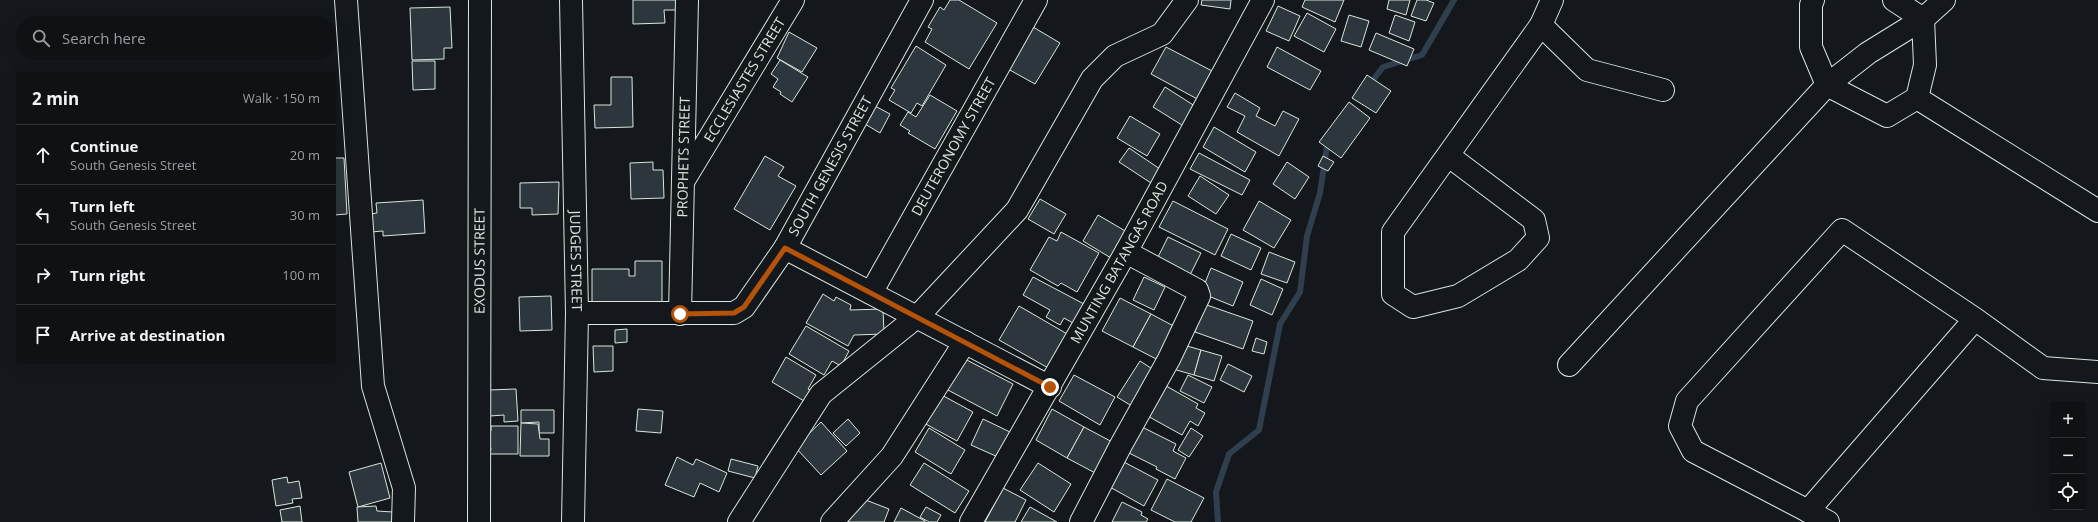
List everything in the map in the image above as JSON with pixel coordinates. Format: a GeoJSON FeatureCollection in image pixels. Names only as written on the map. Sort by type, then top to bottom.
{"type":"FeatureCollection","features":[{"type":"Feature","properties":{"kind":"street"},"geometry":{"type":"LineString","coordinates":[[346,0],[373,386],[404,488],[403,522]]}},
{"type":"Feature","properties":{"kind":"street","name":"EXODUS STREET"},"geometry":{"type":"LineString","coordinates":[[479,522],[480,0]]}},
{"type":"Feature","properties":{"kind":"street","name":"JUDGES STREET"},"geometry":{"type":"LineString","coordinates":[[571,0],[577,313],[573,522]]}},
{"type":"Feature","properties":{"kind":"street","name":"PROPHETS STREET"},"geometry":{"type":"LineString","coordinates":[[680,314],[687,0]]}},
{"type":"Feature","properties":{"kind":"street"},"geometry":{"type":"LineString","coordinates":[[778,0],[779,26]]}},
{"type":"Feature","properties":{"kind":"street","name":"ECCLESIASTES STREET"},"geometry":{"type":"LineString","coordinates":[[684,180],[794,0]]}},
{"type":"Feature","properties":{"kind":"street","name":"SOUTH GENESIS STREET"},"geometry":{"type":"LineString","coordinates":[[577,313],[734,313],[744,307],[785,248],[922,0]]}},
{"type":"Feature","properties":{"kind":"street","name":"DEUTERONOMY STREET"},"geometry":{"type":"LineString","coordinates":[[871,293],[1036,0]]}},
{"type":"Feature","properties":{"kind":"street"},"geometry":{"type":"LineString","coordinates":[[739,522],[821,394],[918,316],[1017,210],[1092,79],[1115,56],[1162,34],[1187,0]]}},
{"type":"Feature","properties":{"kind":"street","name":"MUNTING BATANGAS ROAD"},"geometry":{"type":"LineString","coordinates":[[972,522],[1126,252],[1263,0]]}},
{"type":"Feature","properties":{"kind":"street"},"geometry":{"type":"LineString","coordinates":[[1448,156],[1534,220],[1538,238],[1518,260],[1458,296],[1413,307],[1393,294],[1393,232],[1541,25],[1552,0]]}},
{"type":"Feature","properties":{"kind":"street"},"geometry":{"type":"LineString","coordinates":[[1813,0],[1811,5],[1810,47],[1827,85],[1887,116],[1917,98],[1924,65],[1924,19]]}},
{"type":"Feature","properties":{"kind":"street"},"geometry":{"type":"LineString","coordinates":[[1894,0],[1924,19]]}},
{"type":"Feature","properties":{"kind":"street"},"geometry":{"type":"LineString","coordinates":[[1569,365],[1827,85],[1868,53],[1924,19],[1944,0]]}},
{"type":"Feature","properties":{"kind":"street"},"geometry":{"type":"LineString","coordinates":[[1541,25],[1587,70],[1663,90]]}},
{"type":"Feature","properties":{"kind":"street"},"geometry":{"type":"LineString","coordinates":[[1917,98],[2098,211]]}},
{"type":"Feature","properties":{"kind":"street"},"geometry":{"type":"LineString","coordinates":[[1828,522],[1693,451],[1680,426],[1687,401],[1842,230],[1975,319],[2043,368],[2098,372]]}},
{"type":"Feature","properties":{"kind":"street"},"geometry":{"type":"LineString","coordinates":[[785,248],[918,316],[1050,387]]}},
{"type":"Feature","properties":{"kind":"street"},"geometry":{"type":"LineString","coordinates":[[1081,522],[1121,445],[1169,359],[1199,296],[1197,290],[1126,252]]}},
{"type":"Feature","properties":{"kind":"street"},"geometry":{"type":"LineString","coordinates":[[1808,511],[1975,319]]}},
{"type":"Feature","properties":{"kind":"street"},"geometry":{"type":"LineString","coordinates":[[832,522],[892,456],[965,342]]}},
{"type":"Feature","properties":{"kind":"building"},"geometry":{"type":"Polygon","coordinates":[[[633,0],[677,0],[678,10],[664,10],[665,23],[633,24],[633,0]]]}},
{"type":"Feature","properties":{"kind":"building"},"geometry":{"type":"Polygon","coordinates":[[[950,0],[959,0],[997,23],[969,69],[925,42],[932,29],[928,27],[940,7],[944,10],[950,0]]]}},
{"type":"Feature","properties":{"kind":"building"},"geometry":{"type":"Polygon","coordinates":[[[1202,0],[1231,0],[1230,9],[1201,5],[1202,0]]]}},
{"type":"Feature","properties":{"kind":"building"},"geometry":{"type":"Polygon","coordinates":[[[1305,0],[1344,0],[1335,22],[1302,7],[1305,0]]]}},
{"type":"Feature","properties":{"kind":"building"},"geometry":{"type":"Polygon","coordinates":[[[1389,0],[1410,0],[1406,15],[1387,9],[1389,0]]]}},
{"type":"Feature","properties":{"kind":"building"},"geometry":{"type":"Polygon","coordinates":[[[1417,0],[1426,0],[1434,3],[1426,21],[1411,16],[1417,0]]]}},
{"type":"Feature","properties":{"kind":"building"},"geometry":{"type":"Polygon","coordinates":[[[1278,6],[1300,16],[1289,41],[1266,31],[1278,6]]]}},
{"type":"Feature","properties":{"kind":"building"},"geometry":{"type":"Polygon","coordinates":[[[450,7],[452,48],[444,48],[444,59],[412,60],[410,8],[450,7]]]}},
{"type":"Feature","properties":{"kind":"building"},"geometry":{"type":"Polygon","coordinates":[[[1307,13],[1336,29],[1324,52],[1294,36],[1307,13]]]}},
{"type":"Feature","properties":{"kind":"building"},"geometry":{"type":"Polygon","coordinates":[[[1349,15],[1369,21],[1361,47],[1341,41],[1349,15]]]}},
{"type":"Feature","properties":{"kind":"building"},"geometry":{"type":"Polygon","coordinates":[[[1395,15],[1415,22],[1409,41],[1389,33],[1395,15]]]}},
{"type":"Feature","properties":{"kind":"building"},"geometry":{"type":"Polygon","coordinates":[[[1033,27],[1060,43],[1035,84],[1008,69],[1033,27]]]}},
{"type":"Feature","properties":{"kind":"building"},"geometry":{"type":"Polygon","coordinates":[[[789,32],[817,48],[802,72],[777,58],[789,32]]]}},
{"type":"Feature","properties":{"kind":"building"},"geometry":{"type":"Polygon","coordinates":[[[1376,33],[1414,49],[1407,66],[1369,50],[1376,33]]]}},
{"type":"Feature","properties":{"kind":"building"},"geometry":{"type":"Polygon","coordinates":[[[916,46],[946,65],[922,106],[917,103],[911,113],[889,100],[895,90],[891,88],[916,46]]]}},
{"type":"Feature","properties":{"kind":"building"},"geometry":{"type":"Polygon","coordinates":[[[1166,47],[1216,73],[1201,101],[1151,74],[1166,47]]]}},
{"type":"Feature","properties":{"kind":"building"},"geometry":{"type":"Polygon","coordinates":[[[1277,47],[1321,71],[1310,90],[1267,67],[1277,47]]]}},
{"type":"Feature","properties":{"kind":"building"},"geometry":{"type":"Polygon","coordinates":[[[780,60],[808,77],[792,102],[773,87],[778,79],[771,74],[780,60]]]}},
{"type":"Feature","properties":{"kind":"building"},"geometry":{"type":"Polygon","coordinates":[[[412,61],[435,61],[435,89],[413,90],[412,61]]]}},
{"type":"Feature","properties":{"kind":"building"},"geometry":{"type":"Polygon","coordinates":[[[1367,75],[1391,91],[1376,113],[1352,98],[1367,75]]]}},
{"type":"Feature","properties":{"kind":"building"},"geometry":{"type":"Polygon","coordinates":[[[611,77],[632,77],[633,127],[595,128],[594,105],[611,105],[611,77]]]}},
{"type":"Feature","properties":{"kind":"building"},"geometry":{"type":"Polygon","coordinates":[[[1165,87],[1198,108],[1185,127],[1153,107],[1165,87]]]}},
{"type":"Feature","properties":{"kind":"building"},"geometry":{"type":"Polygon","coordinates":[[[1235,93],[1260,108],[1256,116],[1275,126],[1283,111],[1299,119],[1279,156],[1237,132],[1245,116],[1227,107],[1235,93]]]}},
{"type":"Feature","properties":{"kind":"building"},"geometry":{"type":"Polygon","coordinates":[[[930,95],[957,111],[935,149],[908,133],[910,131],[900,125],[908,112],[916,117],[930,95]]]}},
{"type":"Feature","properties":{"kind":"building"},"geometry":{"type":"Polygon","coordinates":[[[1349,102],[1370,118],[1341,158],[1319,142],[1349,102]]]}},
{"type":"Feature","properties":{"kind":"building"},"geometry":{"type":"Polygon","coordinates":[[[875,106],[890,114],[880,133],[865,124],[875,106]]]}},
{"type":"Feature","properties":{"kind":"building"},"geometry":{"type":"Polygon","coordinates":[[[1130,116],[1160,134],[1147,156],[1117,138],[1130,116]]]}},
{"type":"Feature","properties":{"kind":"building"},"geometry":{"type":"Polygon","coordinates":[[[1214,127],[1256,152],[1245,172],[1203,147],[1214,127]]]}},
{"type":"Feature","properties":{"kind":"building"},"geometry":{"type":"Polygon","coordinates":[[[1129,148],[1160,169],[1151,183],[1119,162],[1129,148]]]}},
{"type":"Feature","properties":{"kind":"building"},"geometry":{"type":"Polygon","coordinates":[[[1199,153],[1250,180],[1242,195],[1190,169],[1199,153]]]}},
{"type":"Feature","properties":{"kind":"building"},"geometry":{"type":"Polygon","coordinates":[[[765,156],[784,167],[778,176],[796,186],[770,230],[734,209],[765,156]]]}},
{"type":"Feature","properties":{"kind":"building"},"geometry":{"type":"Polygon","coordinates":[[[1323,156],[1334,162],[1328,171],[1318,166],[1323,156]]]}},
{"type":"Feature","properties":{"kind":"building"},"geometry":{"type":"Polygon","coordinates":[[[336,158],[344,158],[347,214],[336,215],[336,158]]]}},
{"type":"Feature","properties":{"kind":"building"},"geometry":{"type":"Polygon","coordinates":[[[653,162],[653,170],[663,170],[664,198],[631,199],[630,163],[653,162]]]}},
{"type":"Feature","properties":{"kind":"building"},"geometry":{"type":"Polygon","coordinates":[[[1287,162],[1309,177],[1295,199],[1273,184],[1287,162]]]}},
{"type":"Feature","properties":{"kind":"building"},"geometry":{"type":"Polygon","coordinates":[[[1200,176],[1229,195],[1216,214],[1188,196],[1200,176]]]}},
{"type":"Feature","properties":{"kind":"building"},"geometry":{"type":"Polygon","coordinates":[[[559,182],[558,214],[532,215],[532,208],[520,208],[520,183],[559,182]]]}},
{"type":"Feature","properties":{"kind":"building"},"geometry":{"type":"Polygon","coordinates":[[[1040,199],[1066,214],[1054,234],[1028,219],[1040,199]]]}},
{"type":"Feature","properties":{"kind":"building"},"geometry":{"type":"Polygon","coordinates":[[[423,200],[425,233],[383,236],[383,231],[371,232],[370,214],[377,213],[376,203],[423,200]]]}},
{"type":"Feature","properties":{"kind":"building"},"geometry":{"type":"Polygon","coordinates":[[[1173,201],[1228,229],[1215,255],[1159,227],[1173,201]]]}},
{"type":"Feature","properties":{"kind":"building"},"geometry":{"type":"Polygon","coordinates":[[[1259,201],[1291,220],[1274,248],[1243,230],[1259,201]]]}},
{"type":"Feature","properties":{"kind":"building"},"geometry":{"type":"Polygon","coordinates":[[[1098,215],[1127,232],[1111,258],[1083,241],[1098,215]]]}},
{"type":"Feature","properties":{"kind":"building"},"geometry":{"type":"Polygon","coordinates":[[[1061,232],[1099,253],[1077,292],[1061,283],[1058,286],[1030,270],[1049,237],[1057,241],[1061,232]]]}},
{"type":"Feature","properties":{"kind":"building"},"geometry":{"type":"Polygon","coordinates":[[[1231,234],[1261,248],[1251,270],[1221,256],[1231,234]]]}},
{"type":"Feature","properties":{"kind":"building"},"geometry":{"type":"Polygon","coordinates":[[[1168,237],[1201,253],[1188,279],[1155,263],[1168,237]]]}},
{"type":"Feature","properties":{"kind":"building"},"geometry":{"type":"Polygon","coordinates":[[[1269,252],[1295,262],[1287,283],[1261,274],[1269,252]]]}},
{"type":"Feature","properties":{"kind":"building"},"geometry":{"type":"Polygon","coordinates":[[[635,261],[662,261],[662,302],[592,302],[592,269],[629,269],[629,276],[635,276],[635,261]]]}},
{"type":"Feature","properties":{"kind":"building"},"geometry":{"type":"Polygon","coordinates":[[[1211,268],[1243,282],[1233,306],[1201,293],[1211,268]]]}},
{"type":"Feature","properties":{"kind":"building"},"geometry":{"type":"Polygon","coordinates":[[[1033,277],[1084,304],[1073,323],[1064,318],[1060,325],[1046,317],[1050,310],[1023,295],[1033,277]]]}},
{"type":"Feature","properties":{"kind":"building"},"geometry":{"type":"Polygon","coordinates":[[[1144,277],[1165,287],[1154,310],[1133,300],[1144,277]]]}},
{"type":"Feature","properties":{"kind":"building"},"geometry":{"type":"Polygon","coordinates":[[[1261,279],[1283,289],[1272,315],[1250,305],[1261,279]]]}},
{"type":"Feature","properties":{"kind":"building"},"geometry":{"type":"Polygon","coordinates":[[[823,294],[834,301],[836,297],[851,305],[850,310],[883,309],[884,334],[854,335],[848,346],[806,323],[823,294]]]}},
{"type":"Feature","properties":{"kind":"building"},"geometry":{"type":"Polygon","coordinates":[[[551,296],[552,330],[520,331],[519,297],[551,296]]]}},
{"type":"Feature","properties":{"kind":"building"},"geometry":{"type":"Polygon","coordinates":[[[1120,298],[1151,314],[1133,347],[1102,331],[1120,298]]]}},
{"type":"Feature","properties":{"kind":"building"},"geometry":{"type":"Polygon","coordinates":[[[1204,304],[1253,321],[1243,349],[1195,332],[1204,304]]]}},
{"type":"Feature","properties":{"kind":"building"},"geometry":{"type":"Polygon","coordinates":[[[1019,306],[1069,335],[1050,369],[999,340],[1019,306]]]}},
{"type":"Feature","properties":{"kind":"building"},"geometry":{"type":"Polygon","coordinates":[[[1151,314],[1181,330],[1164,363],[1133,347],[1151,314]]]}},
{"type":"Feature","properties":{"kind":"building"},"geometry":{"type":"Polygon","coordinates":[[[806,326],[849,351],[841,366],[832,361],[824,375],[789,354],[806,326]]]}},
{"type":"Feature","properties":{"kind":"building"},"geometry":{"type":"Polygon","coordinates":[[[627,329],[627,342],[615,343],[615,330],[627,329]]]}},
{"type":"Feature","properties":{"kind":"building"},"geometry":{"type":"Polygon","coordinates":[[[1256,338],[1267,342],[1264,354],[1252,351],[1256,338]]]}},
{"type":"Feature","properties":{"kind":"building"},"geometry":{"type":"Polygon","coordinates":[[[1180,344],[1201,350],[1194,375],[1173,369],[1180,344]]]}},
{"type":"Feature","properties":{"kind":"building"},"geometry":{"type":"Polygon","coordinates":[[[593,346],[613,346],[613,371],[594,372],[593,346]]]}},
{"type":"Feature","properties":{"kind":"building"},"geometry":{"type":"Polygon","coordinates":[[[1201,350],[1222,356],[1214,381],[1194,375],[1201,350]]]}},
{"type":"Feature","properties":{"kind":"building"},"geometry":{"type":"Polygon","coordinates":[[[786,357],[816,375],[808,389],[810,390],[804,401],[772,382],[786,357]]]}},
{"type":"Feature","properties":{"kind":"building"},"geometry":{"type":"Polygon","coordinates":[[[963,358],[1013,384],[997,416],[946,389],[963,358]]]}},
{"type":"Feature","properties":{"kind":"building"},"geometry":{"type":"Polygon","coordinates":[[[1140,361],[1157,372],[1135,408],[1117,397],[1140,361]]]}},
{"type":"Feature","properties":{"kind":"building"},"geometry":{"type":"Polygon","coordinates":[[[1228,364],[1252,376],[1244,392],[1220,380],[1228,364]]]}},
{"type":"Feature","properties":{"kind":"building"},"geometry":{"type":"Polygon","coordinates":[[[1074,375],[1115,397],[1100,425],[1059,401],[1074,375]]]}},
{"type":"Feature","properties":{"kind":"building"},"geometry":{"type":"Polygon","coordinates":[[[1188,375],[1212,387],[1204,403],[1180,391],[1188,375]]]}},
{"type":"Feature","properties":{"kind":"building"},"geometry":{"type":"Polygon","coordinates":[[[1161,383],[1198,404],[1196,408],[1205,413],[1198,426],[1190,421],[1182,435],[1144,414],[1161,383]]]}},
{"type":"Feature","properties":{"kind":"building"},"geometry":{"type":"Polygon","coordinates":[[[516,389],[518,421],[504,422],[504,415],[490,416],[489,390],[516,389]]]}},
{"type":"Feature","properties":{"kind":"building"},"geometry":{"type":"Polygon","coordinates":[[[938,393],[973,412],[957,441],[922,422],[938,393]]]}},
{"type":"Feature","properties":{"kind":"building"},"geometry":{"type":"Polygon","coordinates":[[[638,409],[663,411],[661,433],[636,431],[638,409]]]}},
{"type":"Feature","properties":{"kind":"building"},"geometry":{"type":"Polygon","coordinates":[[[1052,409],[1084,427],[1067,458],[1036,440],[1052,409]]]}},
{"type":"Feature","properties":{"kind":"building"},"geometry":{"type":"Polygon","coordinates":[[[521,410],[554,410],[554,433],[539,433],[539,422],[521,423],[521,410]]]}},
{"type":"Feature","properties":{"kind":"building"},"geometry":{"type":"Polygon","coordinates":[[[848,419],[860,433],[846,446],[833,433],[848,419]]]}},
{"type":"Feature","properties":{"kind":"building"},"geometry":{"type":"Polygon","coordinates":[[[983,419],[1010,432],[998,457],[971,445],[983,419]]]}},
{"type":"Feature","properties":{"kind":"building"},"geometry":{"type":"Polygon","coordinates":[[[821,422],[847,451],[821,475],[795,447],[821,422]]]}},
{"type":"Feature","properties":{"kind":"building"},"geometry":{"type":"Polygon","coordinates":[[[521,423],[538,424],[540,439],[549,439],[549,456],[520,456],[521,423]]]}},
{"type":"Feature","properties":{"kind":"building"},"geometry":{"type":"Polygon","coordinates":[[[491,426],[518,426],[518,454],[490,454],[491,448],[484,448],[484,431],[491,431],[491,426]]]}},
{"type":"Feature","properties":{"kind":"building"},"geometry":{"type":"Polygon","coordinates":[[[1140,426],[1176,444],[1173,451],[1186,458],[1175,479],[1156,469],[1157,467],[1127,452],[1140,426]]]}},
{"type":"Feature","properties":{"kind":"building"},"geometry":{"type":"Polygon","coordinates":[[[1084,427],[1116,444],[1099,475],[1067,458],[1084,427]]]}},
{"type":"Feature","properties":{"kind":"building"},"geometry":{"type":"Polygon","coordinates":[[[929,428],[965,450],[951,474],[915,452],[929,428]]]}},
{"type":"Feature","properties":{"kind":"building"},"geometry":{"type":"Polygon","coordinates":[[[1191,428],[1203,436],[1189,457],[1178,450],[1191,428]]]}},
{"type":"Feature","properties":{"kind":"building"},"geometry":{"type":"Polygon","coordinates":[[[677,457],[693,465],[696,459],[727,473],[719,492],[700,483],[694,497],[665,485],[677,457]]]}},
{"type":"Feature","properties":{"kind":"building"},"geometry":{"type":"Polygon","coordinates":[[[731,459],[758,466],[755,478],[728,471],[731,459]]]}},
{"type":"Feature","properties":{"kind":"building"},"geometry":{"type":"Polygon","coordinates":[[[1122,461],[1158,480],[1144,506],[1108,486],[1122,461]]]}},
{"type":"Feature","properties":{"kind":"building"},"geometry":{"type":"Polygon","coordinates":[[[381,463],[390,498],[358,507],[349,472],[381,463]]]}},
{"type":"Feature","properties":{"kind":"building"},"geometry":{"type":"Polygon","coordinates":[[[924,463],[969,491],[955,513],[910,485],[924,463]]]}},
{"type":"Feature","properties":{"kind":"building"},"geometry":{"type":"Polygon","coordinates":[[[1038,463],[1071,484],[1054,512],[1020,490],[1038,463]]]}},
{"type":"Feature","properties":{"kind":"building"},"geometry":{"type":"Polygon","coordinates":[[[287,477],[288,483],[299,481],[302,498],[292,499],[293,503],[276,506],[272,480],[287,477]]]}},
{"type":"Feature","properties":{"kind":"building"},"geometry":{"type":"Polygon","coordinates":[[[1167,479],[1204,498],[1191,522],[1175,522],[1151,510],[1167,479]]]}},
{"type":"Feature","properties":{"kind":"building"},"geometry":{"type":"Polygon","coordinates":[[[1003,488],[1026,500],[1015,522],[985,522],[1003,488]]]}},
{"type":"Feature","properties":{"kind":"building"},"geometry":{"type":"Polygon","coordinates":[[[858,497],[889,509],[884,522],[848,522],[858,497]]]}},
{"type":"Feature","properties":{"kind":"building"},"geometry":{"type":"Polygon","coordinates":[[[1122,502],[1142,512],[1141,515],[1148,519],[1146,522],[1112,522],[1122,502]]]}},
{"type":"Feature","properties":{"kind":"building"},"geometry":{"type":"Polygon","coordinates":[[[300,506],[302,522],[282,522],[280,510],[300,506]]]}},
{"type":"Feature","properties":{"kind":"building"},"geometry":{"type":"Polygon","coordinates":[[[376,506],[377,511],[393,512],[392,522],[358,522],[357,507],[376,506]]]}},
{"type":"Feature","properties":{"kind":"building"},"geometry":{"type":"Polygon","coordinates":[[[926,507],[941,515],[937,522],[929,522],[920,517],[926,507]]]}},
{"type":"Feature","properties":{"kind":"building"},"geometry":{"type":"Polygon","coordinates":[[[1030,507],[1057,522],[1021,522],[1030,507]]]}},
{"type":"Feature","properties":{"kind":"building"},"geometry":{"type":"Polygon","coordinates":[[[901,508],[925,521],[925,522],[894,522],[901,508]]]}},
{"type":"Feature","properties":{"kind":"waterway"},"geometry":{"type":"LineString","coordinates":[[1369,85],[1383,67],[1422,55],[1454,0]]}},
{"type":"Feature","properties":{"kind":"waterway"},"geometry":{"type":"LineString","coordinates":[[1218,522],[1216,492],[1229,454],[1259,430],[1280,324],[1300,292],[1307,236],[1320,193],[1327,146],[1329,142]]}},
{"type":"Feature","properties":{"kind":"route"},"geometry":{"type":"LineString","coordinates":[[680,314],[734,313],[744,307],[785,248],[918,316],[1050,387]]}}]}
